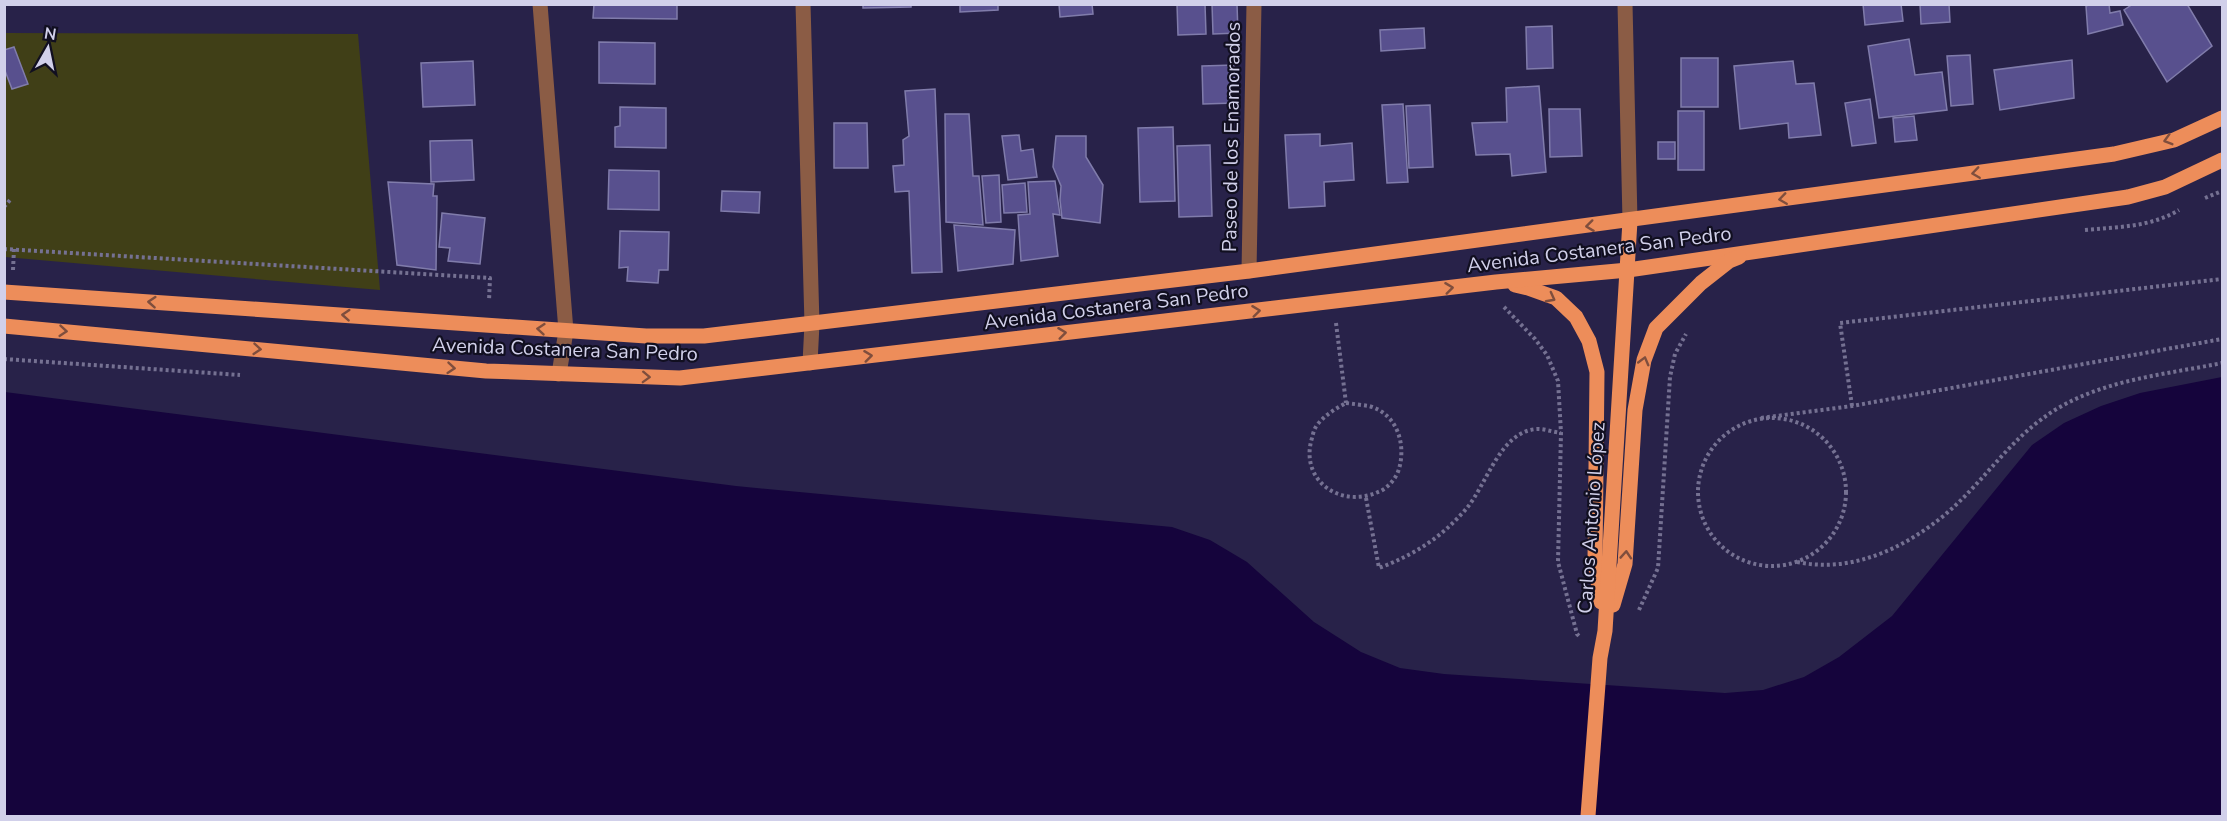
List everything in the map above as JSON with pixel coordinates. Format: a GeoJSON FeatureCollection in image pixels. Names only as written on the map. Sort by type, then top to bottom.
{"type":"FeatureCollection","features":[{"type":"Feature","properties":{"kind":"main road","name":"Avenida Costanera San Pedro"},"geometry":{"type":"LineString","coordinates":[[4,292],[566,331],[646,336],[704,336],[1250,271],[2114,154],[2174,140],[2223,118]]}},
{"type":"Feature","properties":{"kind":"main road","name":"Avenida Costanera San Pedro"},"geometry":{"type":"LineString","coordinates":[[4,326],[486,371],[680,378],[1496,282],[1628,270],[2128,197],[2165,187],[2223,160]]}},
{"type":"Feature","properties":{"kind":"main road","name":"Carlos Antonio López"},"geometry":{"type":"LineString","coordinates":[[1588,816],[1600,658],[1605,631],[1630,221]]}},
{"type":"Feature","properties":{"kind":"main road"},"geometry":{"type":"LineString","coordinates":[[1605,631],[1625,564],[1635,410],[1644,360],[1656,328],[1701,283],[1729,261],[1757,250]]}},
{"type":"Feature","properties":{"kind":"main road"},"geometry":{"type":"LineString","coordinates":[[1496,282],[1528,288],[1556,298],[1576,317],[1589,341],[1597,372],[1595,562],[1605,631]]}},
{"type":"Feature","properties":{"kind":"street"},"geometry":{"type":"LineString","coordinates":[[540,4],[566,331],[559,374]]}},
{"type":"Feature","properties":{"kind":"street"},"geometry":{"type":"LineString","coordinates":[[803,4],[812,324],[810,363]]}},
{"type":"Feature","properties":{"kind":"street","name":"Paseo de los Enamorados"},"geometry":{"type":"LineString","coordinates":[[1250,271],[1254,4]]}},
{"type":"Feature","properties":{"kind":"street"},"geometry":{"type":"LineString","coordinates":[[1625,4],[1630,221]]}},
{"type":"Feature","properties":{"kind":"path"},"geometry":{"type":"LineString","coordinates":[[2196,201],[2223,190]]}},
{"type":"Feature","properties":{"kind":"path"},"geometry":{"type":"LineString","coordinates":[[4,207],[10,200]]}},
{"type":"Feature","properties":{"kind":"path"},"geometry":{"type":"LineString","coordinates":[[2079,231],[2136,225],[2163,219],[2187,205]]}},
{"type":"Feature","properties":{"kind":"path"},"geometry":{"type":"LineString","coordinates":[[4,249],[490,278]]}},
{"type":"Feature","properties":{"kind":"path"},"geometry":{"type":"LineString","coordinates":[[1852,406],[1840,323],[2223,279]]}},
{"type":"Feature","properties":{"kind":"path"},"geometry":{"type":"LineString","coordinates":[[1503,307],[1535,339],[1547,355],[1558,381],[1561,434],[1558,562],[1577,634],[1600,658]]}},
{"type":"Feature","properties":{"kind":"path"},"geometry":{"type":"LineString","coordinates":[[1335,317],[1346,403]]}},
{"type":"Feature","properties":{"kind":"path"},"geometry":{"type":"LineString","coordinates":[[1634,619],[1658,568],[1670,377],[1675,354],[1687,332]]}},
{"type":"Feature","properties":{"kind":"path"},"geometry":{"type":"LineString","coordinates":[[1761,418],[1790,420],[1814,431],[1830,445],[1841,463],[1846,486],[1845,508],[1833,535],[1815,553],[1797,562],[1768,566],[1745,561],[1724,548],[1707,528],[1698,504],[1699,480],[1704,462],[1716,443],[1734,428],[1761,418],[1852,406],[2223,339]]}},
{"type":"Feature","properties":{"kind":"path"},"geometry":{"type":"LineString","coordinates":[[4,359],[251,376]]}},
{"type":"Feature","properties":{"kind":"path"},"geometry":{"type":"LineString","coordinates":[[1797,562],[1817,566],[1839,565],[1868,558],[1912,538],[1938,520],[1959,501],[2029,427],[2084,395],[2108,386],[2223,363]]}},
{"type":"Feature","properties":{"kind":"path"},"geometry":{"type":"LineString","coordinates":[[1346,403],[1372,407],[1390,418],[1400,435],[1403,455],[1398,474],[1384,490],[1366,498],[1344,497],[1325,487],[1312,470],[1308,450],[1316,427],[1332,411],[1346,403]]}},
{"type":"Feature","properties":{"kind":"path"},"geometry":{"type":"LineString","coordinates":[[1366,498],[1379,568],[1422,549],[1468,508],[1495,462],[1510,442],[1521,434],[1537,429],[1561,434]]}},
{"type":"Feature","properties":{"kind":"shaded area"},"geometry":{"type":"Polygon","coordinates":[[[4,33],[358,34],[380,290],[5,257],[4,33]]]}},
{"type":"Feature","properties":{"kind":"shaded area"},"geometry":{"type":"Polygon","coordinates":[[[2222,377],[2222,816],[5,816],[5,392],[736,486],[1172,527],[1210,540],[1247,562],[1314,622],[1361,652],[1400,668],[1444,674],[1725,693],[1763,690],[1804,677],[1839,657],[1892,616],[2032,445],[2064,423],[2101,406],[2140,393],[2222,377]]]}},
{"type":"Feature","properties":{"kind":"building"},"geometry":{"type":"Polygon","coordinates":[[[594,4],[677,4],[677,19],[593,18],[594,4]]]}},
{"type":"Feature","properties":{"kind":"building"},"geometry":{"type":"Polygon","coordinates":[[[863,4],[911,4],[911,7],[863,8],[863,4]]]}},
{"type":"Feature","properties":{"kind":"building"},"geometry":{"type":"Polygon","coordinates":[[[960,4],[998,4],[998,10],[960,12],[960,4]]]}},
{"type":"Feature","properties":{"kind":"building"},"geometry":{"type":"Polygon","coordinates":[[[1059,4],[1092,4],[1093,14],[1060,17],[1059,4]]]}},
{"type":"Feature","properties":{"kind":"building"},"geometry":{"type":"Polygon","coordinates":[[[1177,4],[1205,4],[1206,34],[1178,35],[1177,4]]]}},
{"type":"Feature","properties":{"kind":"building"},"geometry":{"type":"Polygon","coordinates":[[[1212,4],[1237,4],[1238,33],[1213,34],[1212,4]]]}},
{"type":"Feature","properties":{"kind":"building"},"geometry":{"type":"Polygon","coordinates":[[[1863,4],[1901,4],[1903,21],[1865,25],[1863,4]]]}},
{"type":"Feature","properties":{"kind":"building"},"geometry":{"type":"Polygon","coordinates":[[[1920,4],[1949,4],[1950,22],[1921,24],[1920,4]]]}},
{"type":"Feature","properties":{"kind":"building"},"geometry":{"type":"Polygon","coordinates":[[[2109,4],[2110,13],[2120,11],[2123,25],[2088,34],[2086,6],[2109,4]]]}},
{"type":"Feature","properties":{"kind":"building"},"geometry":{"type":"Polygon","coordinates":[[[2133,4],[2187,4],[2212,46],[2167,82],[2124,10],[2133,4]]]}},
{"type":"Feature","properties":{"kind":"building"},"geometry":{"type":"Polygon","coordinates":[[[1552,26],[1553,68],[1527,69],[1526,27],[1552,26]]]}},
{"type":"Feature","properties":{"kind":"building"},"geometry":{"type":"Polygon","coordinates":[[[1424,28],[1425,48],[1381,51],[1380,30],[1424,28]]]}},
{"type":"Feature","properties":{"kind":"building"},"geometry":{"type":"Polygon","coordinates":[[[1909,39],[1915,75],[1942,72],[1947,110],[1879,118],[1868,46],[1909,39]]]}},
{"type":"Feature","properties":{"kind":"building"},"geometry":{"type":"Polygon","coordinates":[[[599,42],[655,43],[655,84],[599,83],[599,42]]]}},
{"type":"Feature","properties":{"kind":"building"},"geometry":{"type":"Polygon","coordinates":[[[14,47],[28,84],[12,89],[4,68],[4,50],[14,47]]]}},
{"type":"Feature","properties":{"kind":"building"},"geometry":{"type":"Polygon","coordinates":[[[1970,55],[1973,104],[1951,106],[1947,56],[1970,55]]]}},
{"type":"Feature","properties":{"kind":"building"},"geometry":{"type":"Polygon","coordinates":[[[1681,58],[1718,58],[1718,107],[1681,107],[1681,58]]]}},
{"type":"Feature","properties":{"kind":"building"},"geometry":{"type":"Polygon","coordinates":[[[2072,60],[2074,98],[2000,110],[1994,70],[2072,60]]]}},
{"type":"Feature","properties":{"kind":"building"},"geometry":{"type":"Polygon","coordinates":[[[473,61],[475,105],[423,107],[421,63],[473,61]]]}},
{"type":"Feature","properties":{"kind":"building"},"geometry":{"type":"Polygon","coordinates":[[[1793,61],[1796,84],[1814,83],[1821,135],[1789,138],[1788,123],[1740,129],[1734,66],[1793,61]]]}},
{"type":"Feature","properties":{"kind":"building"},"geometry":{"type":"Polygon","coordinates":[[[1234,65],[1235,103],[1203,104],[1202,66],[1234,65]]]}},
{"type":"Feature","properties":{"kind":"building"},"geometry":{"type":"Polygon","coordinates":[[[1539,86],[1546,172],[1512,176],[1510,154],[1476,155],[1472,123],[1507,122],[1506,88],[1539,86]]]}},
{"type":"Feature","properties":{"kind":"building"},"geometry":{"type":"Polygon","coordinates":[[[935,89],[942,272],[912,273],[909,191],[895,192],[893,166],[904,165],[903,140],[909,136],[905,91],[935,89]]]}},
{"type":"Feature","properties":{"kind":"building"},"geometry":{"type":"Polygon","coordinates":[[[1870,99],[1876,143],[1852,146],[1845,103],[1870,99]]]}},
{"type":"Feature","properties":{"kind":"building"},"geometry":{"type":"Polygon","coordinates":[[[1403,104],[1408,182],[1387,183],[1382,105],[1403,104]]]}},
{"type":"Feature","properties":{"kind":"building"},"geometry":{"type":"Polygon","coordinates":[[[1430,105],[1433,167],[1409,168],[1406,106],[1430,105]]]}},
{"type":"Feature","properties":{"kind":"building"},"geometry":{"type":"Polygon","coordinates":[[[620,107],[666,108],[666,148],[615,147],[615,127],[620,126],[620,107]]]}},
{"type":"Feature","properties":{"kind":"building"},"geometry":{"type":"Polygon","coordinates":[[[1549,109],[1580,109],[1582,156],[1550,157],[1549,109]]]}},
{"type":"Feature","properties":{"kind":"building"},"geometry":{"type":"Polygon","coordinates":[[[1678,111],[1704,111],[1704,170],[1678,170],[1678,111]]]}},
{"type":"Feature","properties":{"kind":"building"},"geometry":{"type":"Polygon","coordinates":[[[945,114],[969,114],[973,176],[979,176],[983,225],[946,222],[945,114]]]}},
{"type":"Feature","properties":{"kind":"building"},"geometry":{"type":"Polygon","coordinates":[[[1914,116],[1917,140],[1895,142],[1893,118],[1914,116]]]}},
{"type":"Feature","properties":{"kind":"building"},"geometry":{"type":"Polygon","coordinates":[[[834,123],[867,123],[868,168],[834,168],[834,123]]]}},
{"type":"Feature","properties":{"kind":"building"},"geometry":{"type":"Polygon","coordinates":[[[1173,127],[1175,201],[1140,202],[1138,128],[1173,127]]]}},
{"type":"Feature","properties":{"kind":"building"},"geometry":{"type":"Polygon","coordinates":[[[1320,134],[1320,146],[1352,143],[1354,180],[1324,182],[1325,206],[1289,208],[1285,135],[1320,134]]]}},
{"type":"Feature","properties":{"kind":"building"},"geometry":{"type":"Polygon","coordinates":[[[1019,135],[1021,151],[1033,149],[1037,177],[1008,180],[1002,136],[1019,135]]]}},
{"type":"Feature","properties":{"kind":"building"},"geometry":{"type":"Polygon","coordinates":[[[1056,136],[1086,136],[1086,157],[1103,185],[1100,223],[1062,218],[1061,186],[1053,167],[1056,136]]]}},
{"type":"Feature","properties":{"kind":"building"},"geometry":{"type":"Polygon","coordinates":[[[472,140],[474,180],[431,182],[430,141],[472,140]]]}},
{"type":"Feature","properties":{"kind":"building"},"geometry":{"type":"Polygon","coordinates":[[[1658,142],[1675,142],[1675,159],[1658,159],[1658,142]]]}},
{"type":"Feature","properties":{"kind":"building"},"geometry":{"type":"Polygon","coordinates":[[[1210,145],[1212,216],[1179,217],[1177,146],[1210,145]]]}},
{"type":"Feature","properties":{"kind":"building"},"geometry":{"type":"Polygon","coordinates":[[[609,170],[659,171],[659,210],[608,209],[609,170]]]}},
{"type":"Feature","properties":{"kind":"building"},"geometry":{"type":"Polygon","coordinates":[[[999,175],[1001,222],[986,223],[982,176],[999,175]]]}},
{"type":"Feature","properties":{"kind":"building"},"geometry":{"type":"Polygon","coordinates":[[[1055,181],[1060,215],[1053,214],[1058,256],[1021,261],[1018,215],[1030,214],[1028,182],[1055,181]]]}},
{"type":"Feature","properties":{"kind":"building"},"geometry":{"type":"Polygon","coordinates":[[[388,182],[434,184],[433,196],[437,196],[436,270],[397,265],[388,182]]]}},
{"type":"Feature","properties":{"kind":"building"},"geometry":{"type":"Polygon","coordinates":[[[1025,183],[1027,212],[1004,213],[1002,185],[1025,183]]]}},
{"type":"Feature","properties":{"kind":"building"},"geometry":{"type":"Polygon","coordinates":[[[722,191],[760,192],[759,213],[721,211],[722,191]]]}},
{"type":"Feature","properties":{"kind":"building"},"geometry":{"type":"Polygon","coordinates":[[[442,213],[485,218],[480,264],[448,261],[450,248],[439,247],[442,213]]]}},
{"type":"Feature","properties":{"kind":"building"},"geometry":{"type":"Polygon","coordinates":[[[954,225],[1015,230],[1013,264],[958,271],[954,225]]]}},
{"type":"Feature","properties":{"kind":"building"},"geometry":{"type":"Polygon","coordinates":[[[620,231],[669,232],[668,270],[659,270],[658,283],[627,281],[628,267],[619,268],[620,231]]]}}]}
